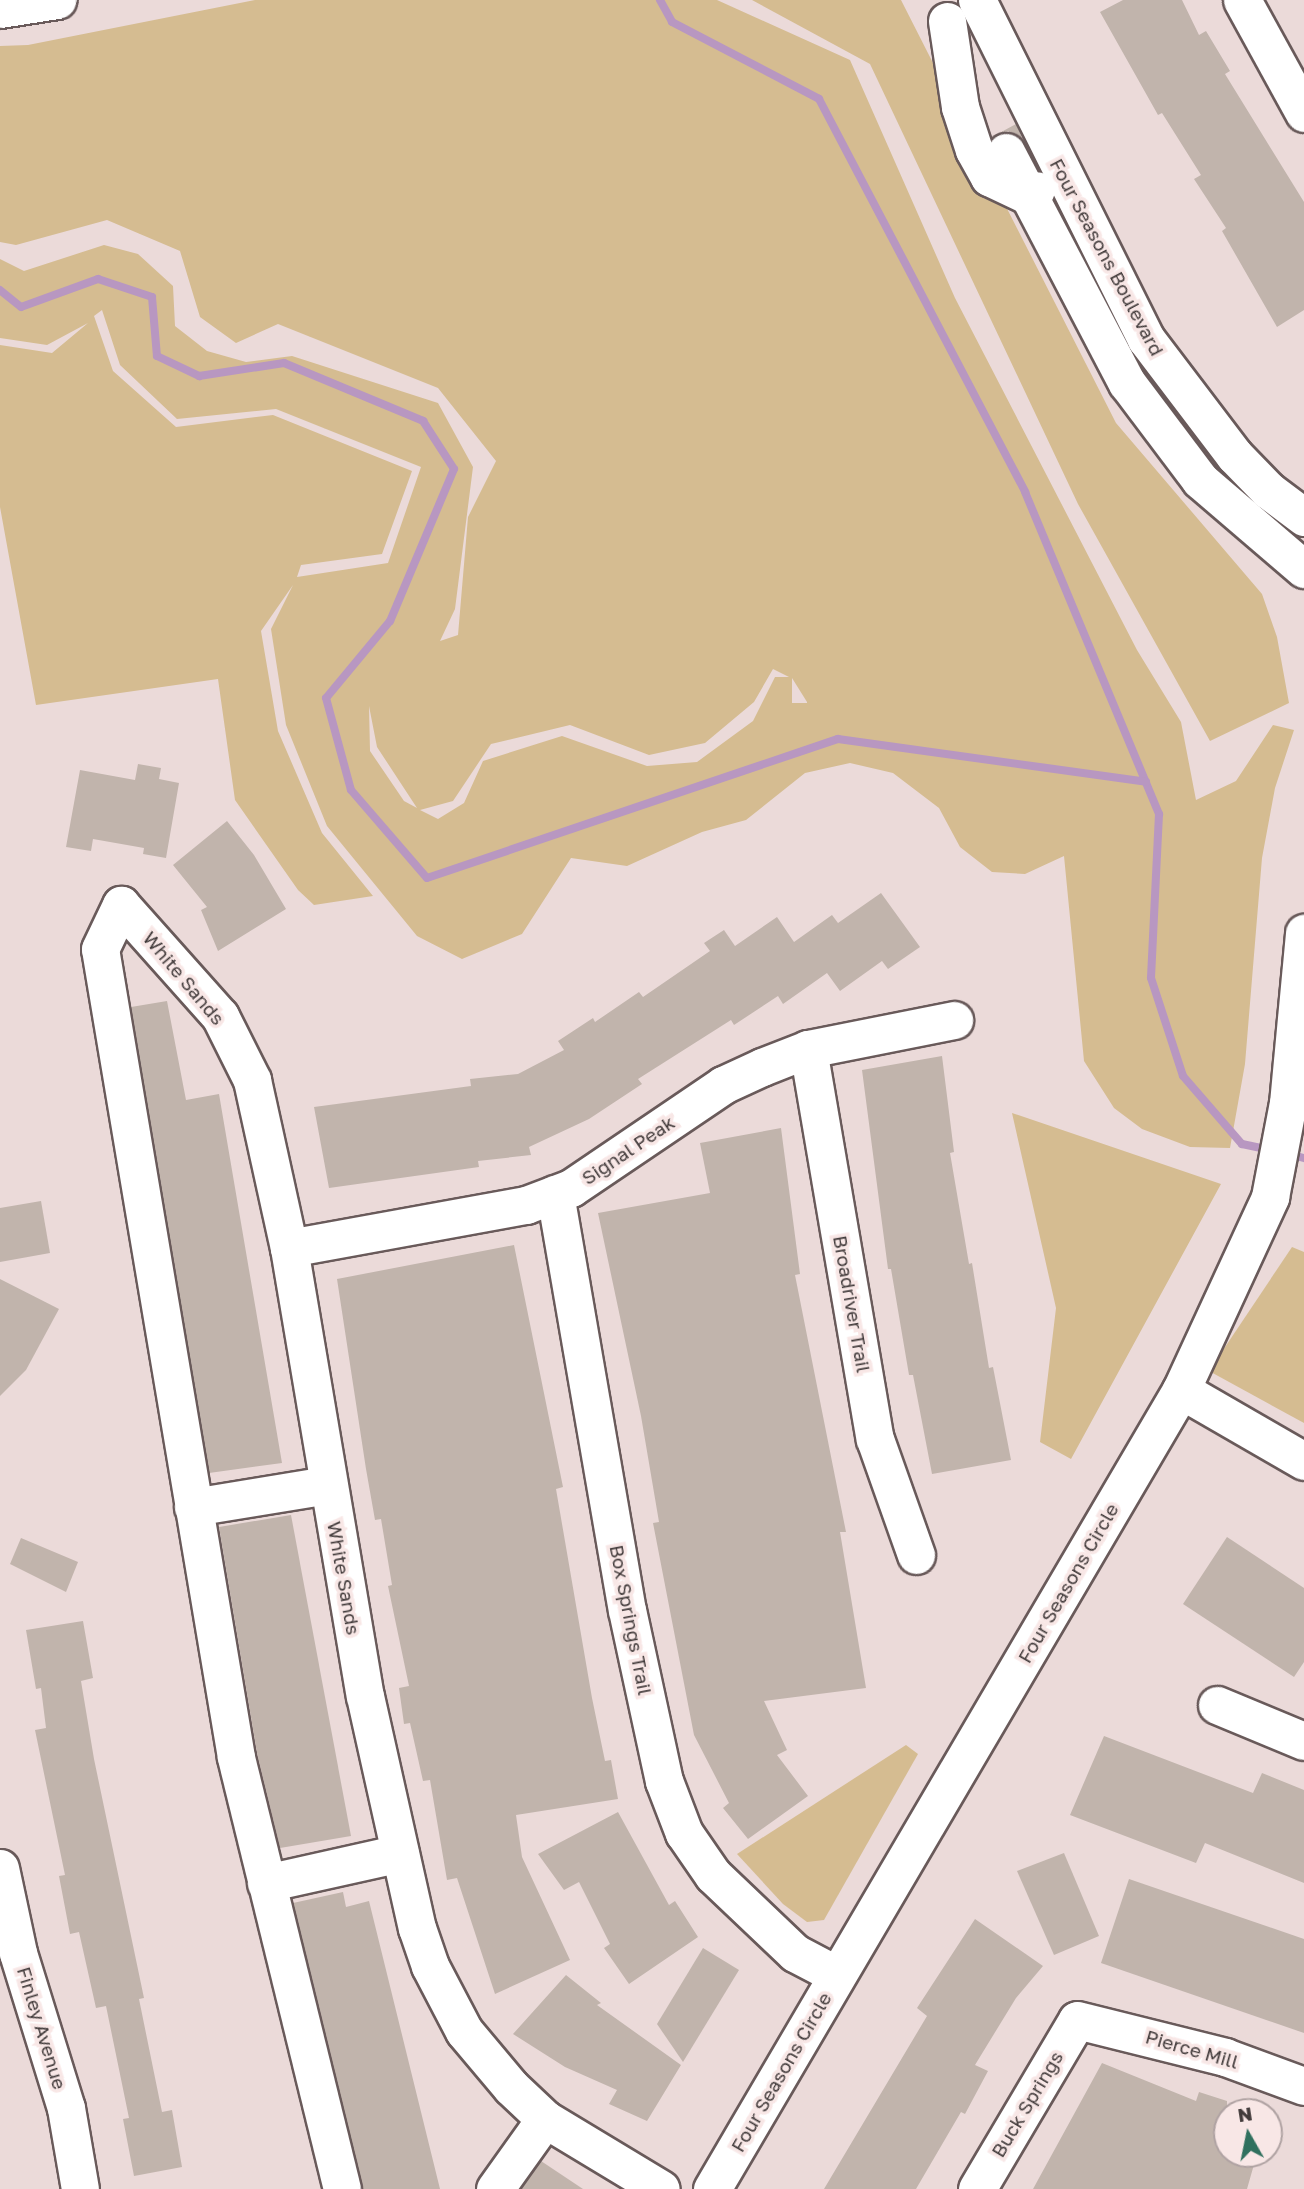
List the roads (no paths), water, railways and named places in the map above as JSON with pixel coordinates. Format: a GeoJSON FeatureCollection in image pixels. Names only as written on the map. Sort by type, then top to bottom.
{"type":"FeatureCollection","features":[{"type":"Feature","properties":{"kind":"street"},"geometry":{"type":"LineString","coordinates":[[0,9],[57,0]]}},
{"type":"Feature","properties":{"kind":"street","name":"Four Seasons Boulevard"},"geometry":{"type":"LineString","coordinates":[[976,0],[1146,339],[1175,382],[1234,455],[1268,490],[1304,517]]}},
{"type":"Feature","properties":{"kind":"street"},"geometry":{"type":"LineString","coordinates":[[1242,0],[1304,113]]}},
{"type":"Feature","properties":{"kind":"street"},"geometry":{"type":"LineString","coordinates":[[943,11],[974,84],[1027,195],[1127,383],[1200,481],[1304,569]]}},
{"type":"Feature","properties":{"kind":"street"},"geometry":{"type":"LineString","coordinates":[[943,11],[960,107],[974,150],[989,177],[1027,195]]}},
{"type":"Feature","properties":{"kind":"street"},"geometry":{"type":"LineString","coordinates":[[974,84],[1008,66]]}},
{"type":"Feature","properties":{"kind":"street"},"geometry":{"type":"LineString","coordinates":[[1027,195],[1063,176]]}},
{"type":"Feature","properties":{"kind":"street","name":"White Sands"},"geometry":{"type":"LineString","coordinates":[[193,1507],[100,949],[121,905],[203,994],[238,1047],[266,1130],[289,1248],[363,1686],[417,1928],[446,2000],[484,2058],[545,2119],[661,2189]]}},
{"type":"Feature","properties":{"kind":"street","name":"Four Seasons Circle"},"geometry":{"type":"LineString","coordinates":[[712,2189],[1181,1390],[1270,1197],[1288,1103],[1304,933]]}},
{"type":"Feature","properties":{"kind":"street","name":"Signal Peak"},"geometry":{"type":"LineString","coordinates":[[289,1248],[502,1210],[555,1194],[604,1168],[723,1085],[808,1049],[954,1020]]}},
{"type":"Feature","properties":{"kind":"street","name":"Broadriver Trail"},"geometry":{"type":"LineString","coordinates":[[808,1049],[875,1439],[916,1555]]}},
{"type":"Feature","properties":{"kind":"street","name":"Box Springs Trail"},"geometry":{"type":"LineString","coordinates":[[555,1194],[627,1610],[664,1781],[684,1833],[713,1875],[796,1954],[838,1975]]}},
{"type":"Feature","properties":{"kind":"street"},"geometry":{"type":"LineString","coordinates":[[1181,1390],[1304,1461]]}},
{"type":"Feature","properties":{"kind":"street"},"geometry":{"type":"LineString","coordinates":[[328,1485],[193,1507],[236,1757],[342,2189]]}},
{"type":"Feature","properties":{"kind":"street"},"geometry":{"type":"LineString","coordinates":[[1217,1705],[1304,1741]]}},
{"type":"Feature","properties":{"kind":"street"},"geometry":{"type":"LineString","coordinates":[[266,1883],[400,1853]]}},
{"type":"Feature","properties":{"kind":"street","name":"Finley Avenue"},"geometry":{"type":"LineString","coordinates":[[0,1868],[18,1953],[66,2108],[80,2189]]}},
{"type":"Feature","properties":{"kind":"street","name":"Pierce Mill"},"geometry":{"type":"LineString","coordinates":[[1077,2020],[1225,2057],[1304,2086]]}},
{"type":"Feature","properties":{"kind":"street","name":"Buck Springs"},"geometry":{"type":"LineString","coordinates":[[977,2189],[1077,2020]]}},
{"type":"Feature","properties":{"kind":"street"},"geometry":{"type":"LineString","coordinates":[[495,2189],[545,2119]]}},
{"type":"Feature","properties":{"kind":"waterway"},"geometry":{"type":"LineString","coordinates":[[660,0],[672,22],[819,99],[1025,492],[1159,814],[1151,978],[1183,1076],[1242,1144],[1270,1150]]}},
{"type":"Feature","properties":{"kind":"waterway"},"geometry":{"type":"LineString","coordinates":[[0,290],[21,307],[98,279],[152,297],[157,356],[199,376],[284,363],[423,421],[454,469],[390,621],[326,698],[351,790],[427,878],[838,739],[1146,782]]}},
{"type":"Feature","properties":{"kind":"waterway"},"geometry":{"type":"LineString","coordinates":[[1289,1154],[1304,1158]]}}]}
